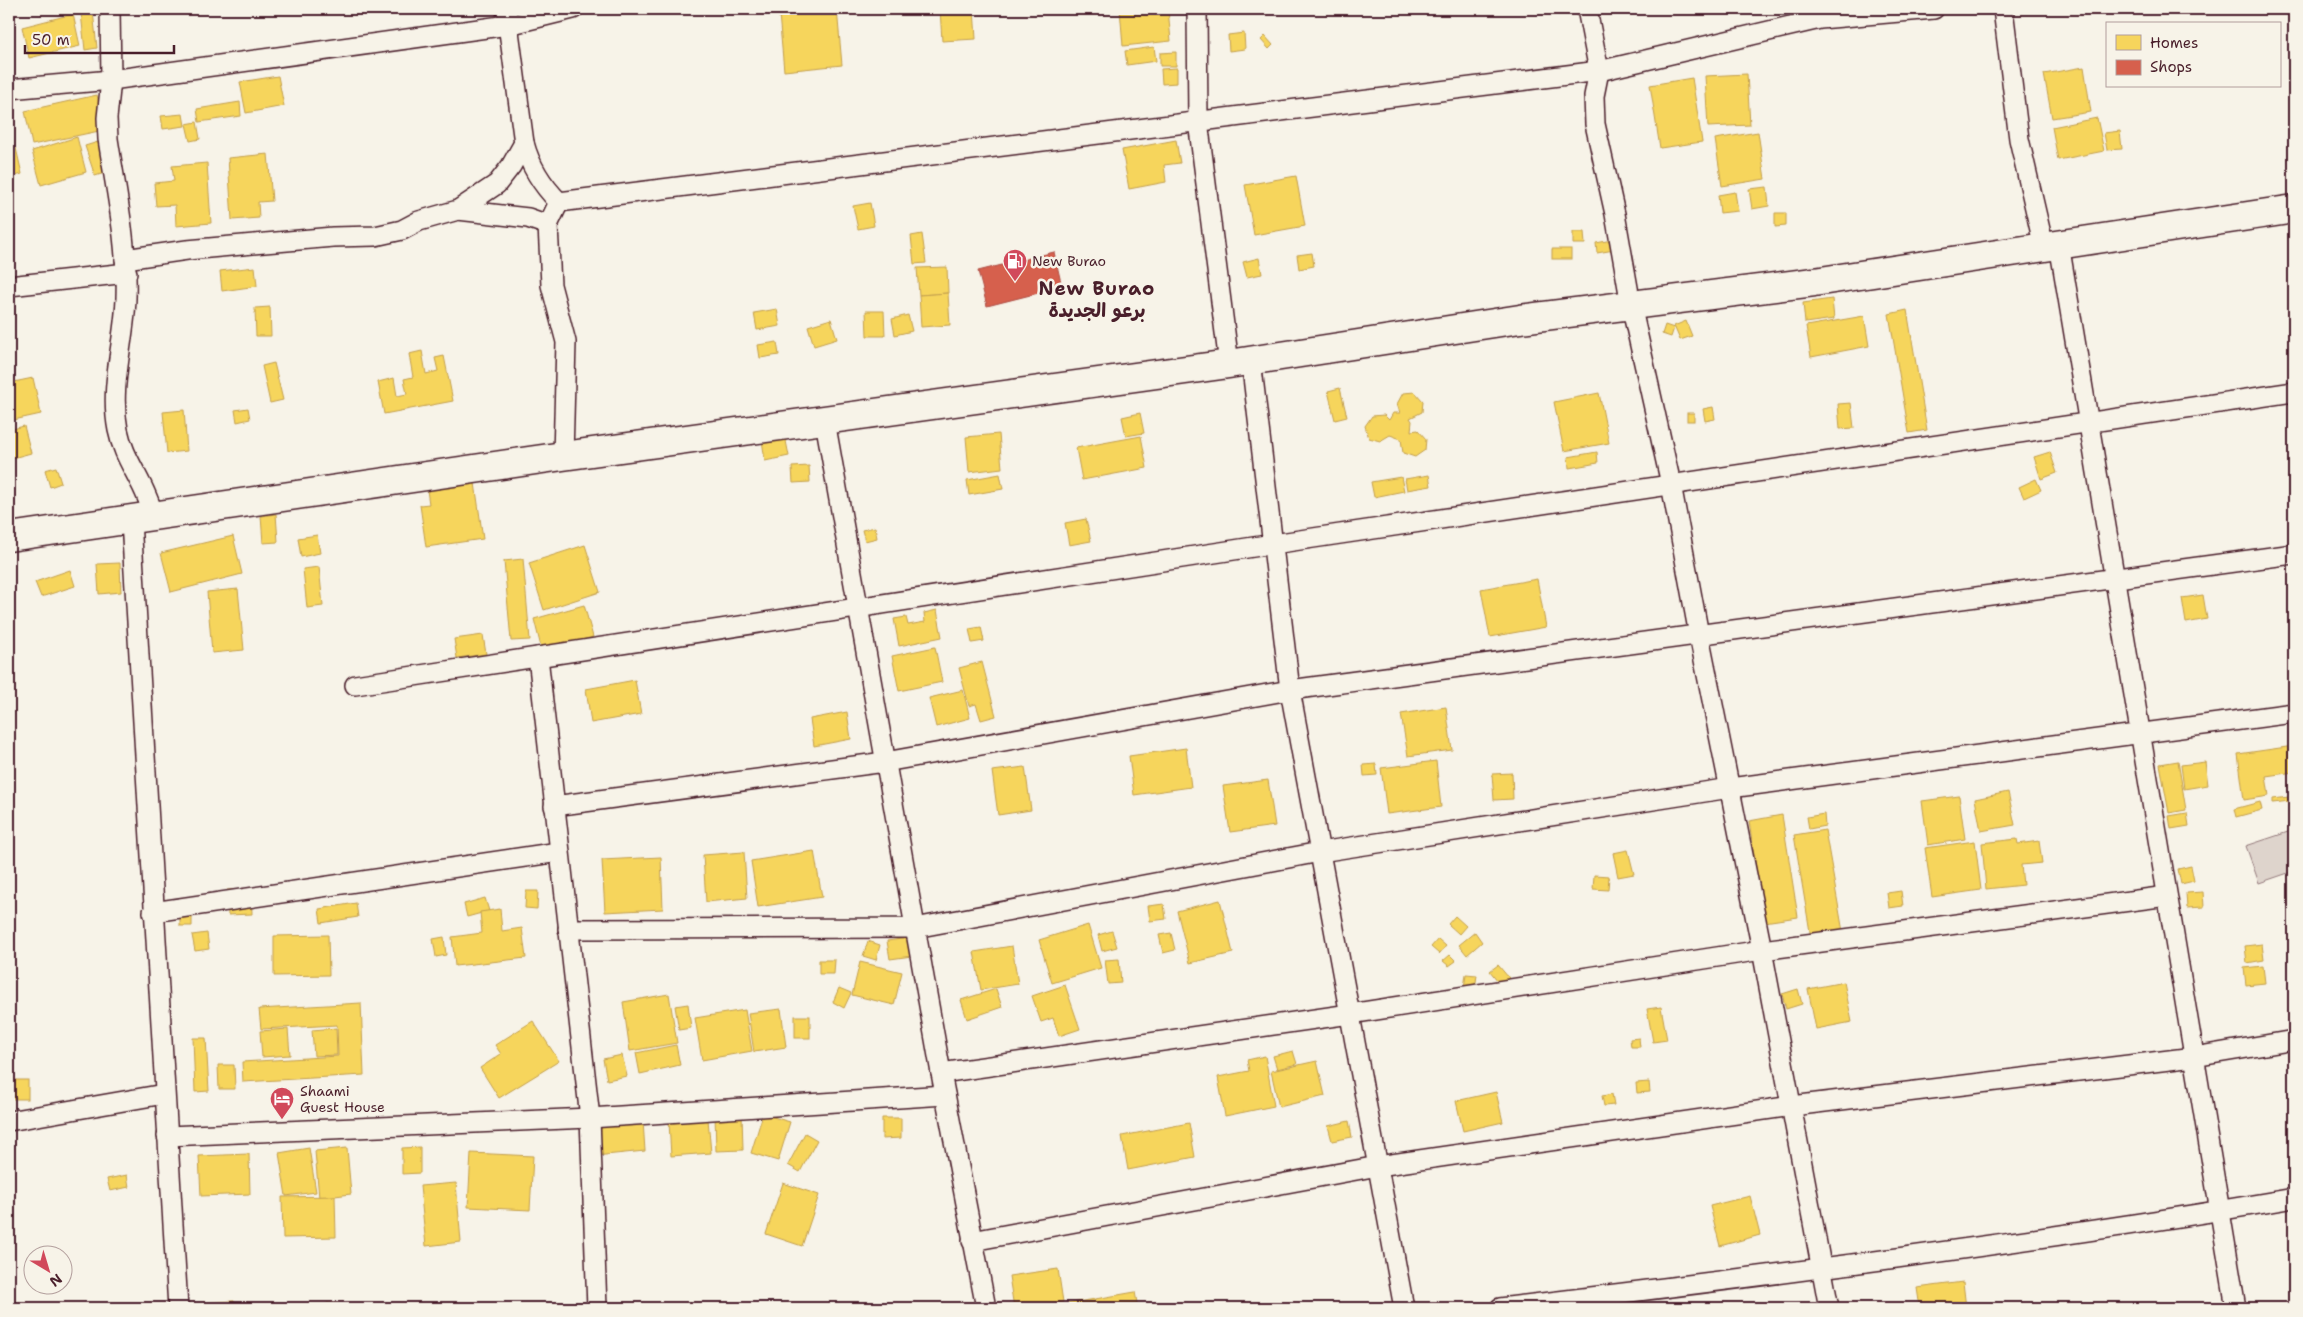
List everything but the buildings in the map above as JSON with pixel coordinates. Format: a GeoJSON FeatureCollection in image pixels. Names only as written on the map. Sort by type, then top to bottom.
{"type":"FeatureCollection","features":[{"type":"Feature","properties":{"kind":"highway"},"geometry":{"type":"LineString","coordinates":[[9,537],[143,519],[563,456],[1240,362],[1520,319],[1814,282],[2294,209]]}},
{"type":"Feature","properties":{"kind":"street"},"geometry":{"type":"LineString","coordinates":[[110,9],[111,80],[107,118],[108,139],[126,266],[126,300],[118,354],[116,386],[118,427],[127,460],[140,481],[143,519],[154,912],[178,1308]]}},
{"type":"Feature","properties":{"kind":"street"},"geometry":{"type":"LineString","coordinates":[[9,89],[111,80],[507,17],[573,9]]}},
{"type":"Feature","properties":{"kind":"street"},"geometry":{"type":"LineString","coordinates":[[1197,9],[1198,121],[1273,544],[1290,690],[1404,1308]]}},
{"type":"Feature","properties":{"kind":"street"},"geometry":{"type":"LineString","coordinates":[[1587,9],[1599,71],[1594,96],[1595,124],[1615,214],[1631,305],[1671,484],[1792,1106],[1829,1308]]}},
{"type":"Feature","properties":{"kind":"street"},"geometry":{"type":"LineString","coordinates":[[559,202],[1599,71],[1820,19],[1934,9]]}},
{"type":"Feature","properties":{"kind":"street"},"geometry":{"type":"LineString","coordinates":[[2002,9],[2019,139],[2052,246],[2089,421],[2236,1308]]}},
{"type":"Feature","properties":{"kind":"street"},"geometry":{"type":"LineString","coordinates":[[507,17],[524,143],[528,159],[547,190],[559,202]]}},
{"type":"Feature","properties":{"kind":"street"},"geometry":{"type":"LineString","coordinates":[[9,286],[126,266],[197,249],[333,237],[375,236],[402,230],[419,221],[458,210],[497,184],[511,166],[524,143]]}},
{"type":"Feature","properties":{"kind":"street"},"geometry":{"type":"LineString","coordinates":[[559,202],[548,225],[551,285],[566,342],[563,456]]}},
{"type":"Feature","properties":{"kind":"street"},"geometry":{"type":"LineString","coordinates":[[458,210],[528,218],[548,225]]}},
{"type":"Feature","properties":{"kind":"street"},"geometry":{"type":"LineString","coordinates":[[355,685],[1273,544],[2089,421],[2294,392]]}},
{"type":"Feature","properties":{"kind":"street"},"geometry":{"type":"LineString","coordinates":[[825,421],[941,1073],[986,1308]]}},
{"type":"Feature","properties":{"kind":"street"},"geometry":{"type":"LineString","coordinates":[[554,806],[885,762],[1290,690],[2294,554]]}},
{"type":"Feature","properties":{"kind":"street"},"geometry":{"type":"LineString","coordinates":[[538,657],[590,1118],[597,1308]]}},
{"type":"Feature","properties":{"kind":"street"},"geometry":{"type":"LineString","coordinates":[[568,928],[915,928],[1320,852],[1730,788],[2294,713]]}},
{"type":"Feature","properties":{"kind":"street"},"geometry":{"type":"LineString","coordinates":[[154,912],[559,852]]}},
{"type":"Feature","properties":{"kind":"street"},"geometry":{"type":"LineString","coordinates":[[941,1073],[1350,1014],[1762,950],[2168,896]]}},
{"type":"Feature","properties":{"kind":"street"},"geometry":{"type":"LineString","coordinates":[[972,1241],[1378,1166],[1792,1106],[2194,1057],[2294,1040]]}},
{"type":"Feature","properties":{"kind":"street"},"geometry":{"type":"LineString","coordinates":[[9,1120],[164,1094]]}},
{"type":"Feature","properties":{"kind":"street"},"geometry":{"type":"LineString","coordinates":[[167,1136],[590,1118],[945,1095]]}},
{"type":"Feature","properties":{"kind":"street"},"geometry":{"type":"LineString","coordinates":[[1500,1308],[1822,1268],[2219,1211],[2294,1198]]}},
{"type":"Feature","properties":{"kind":"shaded area"},"geometry":{"type":"Polygon","coordinates":[[[2294,830],[2294,871],[2259,883],[2246,846],[2294,830]]]}},
{"type":"Feature","properties":{"kind":"place","name":"New Burao"},"geometry":{"type":"Point","coordinates":[1015,282]}},
{"type":"Feature","properties":{"kind":"place","name":"Shaami Guest House"},"geometry":{"type":"Point","coordinates":[282,1120]}},
{"type":"Feature","properties":{"kind":"district","name":"New Burao برعو الجديدة"},"geometry":{"type":"Point","coordinates":[1097,299]}}]}
